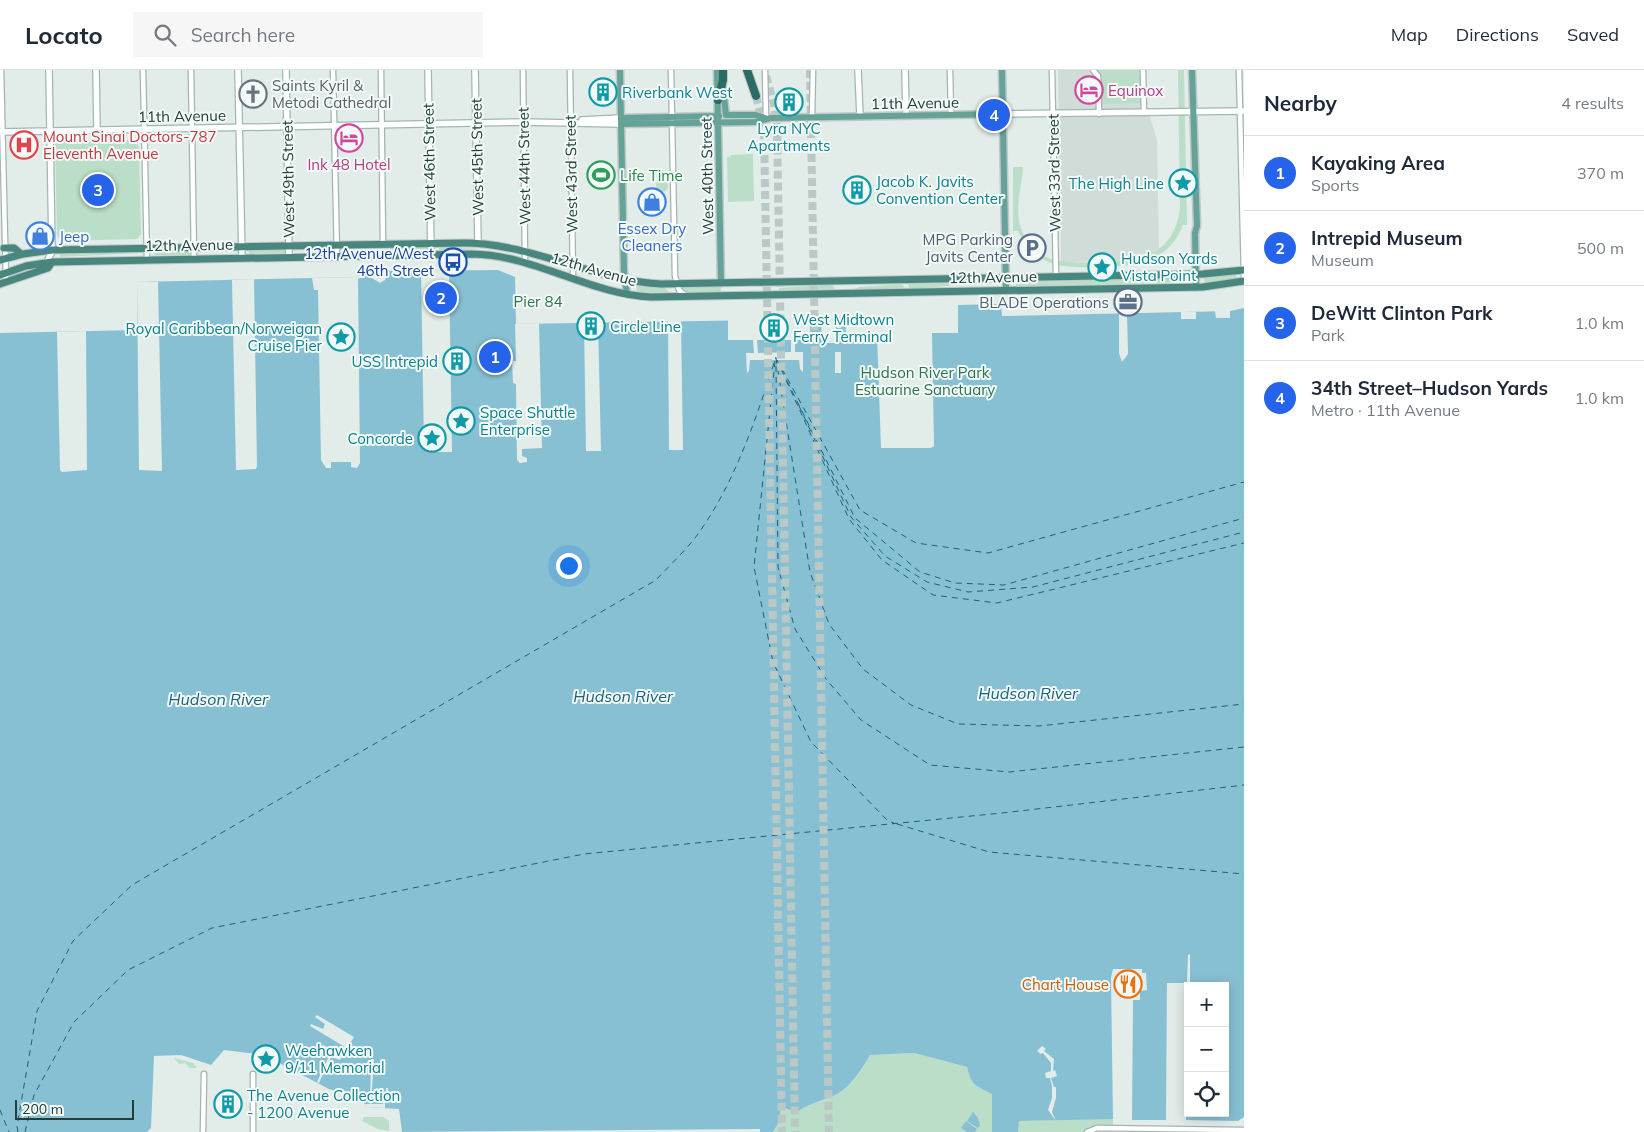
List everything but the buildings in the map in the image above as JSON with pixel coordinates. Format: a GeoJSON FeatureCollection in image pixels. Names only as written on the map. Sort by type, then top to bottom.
{"type":"FeatureCollection","features":[{"type":"Feature","properties":{"kind":"highway"},"geometry":{"type":"LineString","coordinates":[[718,100],[723,80],[723,70]]}},
{"type":"Feature","properties":{"kind":"highway"},"geometry":{"type":"LineString","coordinates":[[747,70],[756,96],[752,70]]}},
{"type":"Feature","properties":{"kind":"highway","name":"12th Avenue"},"geometry":{"type":"LineString","coordinates":[[2,259],[21,254],[52,250],[478,243],[526,252],[625,279],[652,284],[1244,272]]}},
{"type":"Feature","properties":{"kind":"highway"},"geometry":{"type":"LineString","coordinates":[[348,245],[348,256]]}},
{"type":"Feature","properties":{"kind":"highway"},"geometry":{"type":"LineString","coordinates":[[2,249],[14,248],[21,254]]}},
{"type":"Feature","properties":{"kind":"highway","name":"12th Avenue"},"geometry":{"type":"LineString","coordinates":[[3,274],[49,262],[482,254],[525,262],[627,294],[686,296],[1196,287],[1244,281]]}},
{"type":"Feature","properties":{"kind":"highway"},"geometry":{"type":"LineString","coordinates":[[3,283],[48,268],[49,262]]}},
{"type":"Feature","properties":{"kind":"highway"},"geometry":{"type":"LineString","coordinates":[[850,293],[856,280]]}},
{"type":"Feature","properties":{"kind":"highway"},"geometry":{"type":"LineString","coordinates":[[902,280],[907,292]]}},
{"type":"Feature","properties":{"kind":"main road"},"geometry":{"type":"LineString","coordinates":[[49,70],[52,250],[49,262]]}},
{"type":"Feature","properties":{"kind":"main road"},"geometry":{"type":"LineString","coordinates":[[96,70],[97,130]]}},
{"type":"Feature","properties":{"kind":"main road"},"geometry":{"type":"LineString","coordinates":[[238,70],[242,258]]}},
{"type":"Feature","properties":{"kind":"main road","name":"West 49th Street"},"geometry":{"type":"LineString","coordinates":[[286,70],[289,257]]}},
{"type":"Feature","properties":{"kind":"main road","name":"West 46th Street"},"geometry":{"type":"LineString","coordinates":[[428,70],[431,255]]}},
{"type":"Feature","properties":{"kind":"main road","name":"West 45th Street"},"geometry":{"type":"LineString","coordinates":[[475,70],[478,243]]}},
{"type":"Feature","properties":{"kind":"main road"},"geometry":{"type":"LineString","coordinates":[[620,70],[625,279],[627,294]]}},
{"type":"Feature","properties":{"kind":"main road","name":"West 40th Street"},"geometry":{"type":"LineString","coordinates":[[717,70],[720,118]]}},
{"type":"Feature","properties":{"kind":"main road"},"geometry":{"type":"LineString","coordinates":[[858,70],[860,116]]}},
{"type":"Feature","properties":{"kind":"main road"},"geometry":{"type":"LineString","coordinates":[[905,70],[906,115]]}},
{"type":"Feature","properties":{"kind":"main road"},"geometry":{"type":"LineString","coordinates":[[1002,70],[1006,290]]}},
{"type":"Feature","properties":{"kind":"main road"},"geometry":{"type":"LineString","coordinates":[[1192,70],[1197,206],[1196,287]]}},
{"type":"Feature","properties":{"kind":"main road","name":"West 40th Street"},"geometry":{"type":"LineString","coordinates":[[721,282],[720,118],[723,80]]}},
{"type":"Feature","properties":{"kind":"main road","name":"11th Avenue"},"geometry":{"type":"LineString","coordinates":[[1,132],[720,118],[1242,111]]}},
{"type":"Feature","properties":{"kind":"main road","name":"11th Avenue"},"geometry":{"type":"LineString","coordinates":[[720,118],[755,122],[766,118]]}},
{"type":"Feature","properties":{"kind":"street"},"geometry":{"type":"LineString","coordinates":[[1,70],[3,283]]}},
{"type":"Feature","properties":{"kind":"street"},"geometry":{"type":"LineString","coordinates":[[143,70],[147,260]]}},
{"type":"Feature","properties":{"kind":"street"},"geometry":{"type":"LineString","coordinates":[[191,70],[194,259]]}},
{"type":"Feature","properties":{"kind":"street"},"geometry":{"type":"LineString","coordinates":[[334,70],[337,257]]}},
{"type":"Feature","properties":{"kind":"street"},"geometry":{"type":"LineString","coordinates":[[380,70],[383,244]]}},
{"type":"Feature","properties":{"kind":"street","name":"West 44th Street"},"geometry":{"type":"LineString","coordinates":[[523,70],[525,262]]}},
{"type":"Feature","properties":{"kind":"street","name":"West 43rd Street"},"geometry":{"type":"LineString","coordinates":[[570,70],[573,122],[573,278]]}},
{"type":"Feature","properties":{"kind":"street"},"geometry":{"type":"LineString","coordinates":[[671,70],[677,284],[686,296]]}},
{"type":"Feature","properties":{"kind":"street"},"geometry":{"type":"LineString","coordinates":[[765,70],[766,118]]}},
{"type":"Feature","properties":{"kind":"street"},"geometry":{"type":"LineString","coordinates":[[812,117],[813,70]]}},
{"type":"Feature","properties":{"kind":"street"},"geometry":{"type":"LineString","coordinates":[[950,70],[951,115]]}},
{"type":"Feature","properties":{"kind":"street","name":"West 33rd Street"},"geometry":{"type":"LineString","coordinates":[[1052,70],[1056,276]]}},
{"type":"Feature","properties":{"kind":"street"},"geometry":{"type":"LineString","coordinates":[[1092,70],[1098,76],[1099,114]]}},
{"type":"Feature","properties":{"kind":"street"},"geometry":{"type":"LineString","coordinates":[[1143,70],[1144,113]]}},
{"type":"Feature","properties":{"kind":"street"},"geometry":{"type":"LineString","coordinates":[[1239,70],[1242,111],[1244,272]]}},
{"type":"Feature","properties":{"kind":"street"},"geometry":{"type":"LineString","coordinates":[[203,1132],[204,1074]]}},
{"type":"Feature","properties":{"kind":"street"},"geometry":{"type":"LineString","coordinates":[[253,1074],[253,1132]]}},
{"type":"Feature","properties":{"kind":"street"},"geometry":{"type":"LineString","coordinates":[[1087,1132],[1097,1128],[1244,1130]]}},
{"type":"Feature","properties":{"kind":"shaded area"},"geometry":{"type":"Polygon","coordinates":[[[1058,70],[1136,70],[1157,140],[1159,249],[1143,258],[1127,261],[1061,262],[1058,70]]]}},
{"type":"Feature","properties":{"kind":"green space"},"geometry":{"type":"Polygon","coordinates":[[[1097,70],[1140,70],[1141,103],[1101,104],[1100,78],[1097,70]]]}},
{"type":"Feature","properties":{"kind":"green space","name":"The High Line"},"geometry":{"type":"Polygon","coordinates":[[[1178,70],[1184,70],[1187,225],[1183,225],[1177,238],[1159,255],[1138,263],[1100,267],[1074,267],[1063,266],[1042,259],[1025,243],[1018,231],[1013,231],[1013,167],[1023,167],[1018,205],[1021,228],[1034,249],[1043,255],[1052,259],[1074,262],[1127,260],[1152,253],[1170,237],[1180,208],[1178,70]]]}},
{"type":"Feature","properties":{"kind":"green space"},"geometry":{"type":"Polygon","coordinates":[[[134,140],[139,147],[141,234],[137,239],[61,241],[57,235],[55,141],[134,140]]]}},
{"type":"Feature","properties":{"kind":"green space"},"geometry":{"type":"Polygon","coordinates":[[[753,154],[754,201],[728,202],[727,157],[731,157],[731,155],[753,154]]]}},
{"type":"Feature","properties":{"kind":"green space"},"geometry":{"type":"Polygon","coordinates":[[[660,180],[664,180],[668,186],[664,192],[660,192],[656,188],[656,184],[660,180]]]}},
{"type":"Feature","properties":{"kind":"green space"},"geometry":{"type":"Polygon","coordinates":[[[427,247],[427,249],[349,252],[427,247]]]}},
{"type":"Feature","properties":{"kind":"green space"},"geometry":{"type":"Polygon","coordinates":[[[439,247],[480,249],[439,251],[439,247]]]}},
{"type":"Feature","properties":{"kind":"green space"},"geometry":{"type":"Polygon","coordinates":[[[249,250],[285,250],[286,253],[249,254],[249,250]]]}},
{"type":"Feature","properties":{"kind":"green space"},"geometry":{"type":"Polygon","coordinates":[[[190,251],[190,255],[154,255],[154,252],[190,251]]]}},
{"type":"Feature","properties":{"kind":"green space"},"geometry":{"type":"Polygon","coordinates":[[[143,253],[60,257],[60,254],[143,253]]]}},
{"type":"Feature","properties":{"kind":"green space"},"geometry":{"type":"Polygon","coordinates":[[[1236,275],[1237,279],[1205,283],[1204,278],[1236,275]]]}},
{"type":"Feature","properties":{"kind":"green space"},"geometry":{"type":"Polygon","coordinates":[[[1188,278],[1190,280],[1187,282],[1016,287],[1016,281],[1188,278]]]}},
{"type":"Feature","properties":{"kind":"green space"},"geometry":{"type":"Polygon","coordinates":[[[996,282],[910,289],[908,284],[996,282]]]}},
{"type":"Feature","properties":{"kind":"green space"},"geometry":{"type":"Polygon","coordinates":[[[901,284],[904,286],[903,289],[854,289],[859,287],[901,284]]]}},
{"type":"Feature","properties":{"kind":"green space"},"geometry":{"type":"Polygon","coordinates":[[[832,285],[835,289],[779,291],[779,288],[832,285]]]}},
{"type":"Feature","properties":{"kind":"green space"},"geometry":{"type":"Polygon","coordinates":[[[636,286],[665,288],[670,293],[637,292],[636,286]]]}},
{"type":"Feature","properties":{"kind":"green space"},"geometry":{"type":"Polygon","coordinates":[[[683,287],[721,287],[721,292],[687,293],[682,290],[683,287]]]}},
{"type":"Feature","properties":{"kind":"green space"},"geometry":{"type":"Polygon","coordinates":[[[914,1053],[967,1067],[975,1085],[992,1093],[992,1132],[773,1132],[779,1122],[781,1107],[797,1112],[839,1093],[854,1079],[870,1055],[914,1053]]]}},
{"type":"Feature","properties":{"kind":"green space"},"geometry":{"type":"Polygon","coordinates":[[[174,1058],[193,1063],[197,1068],[190,1068],[185,1063],[179,1064],[174,1058]]]}},
{"type":"Feature","properties":{"kind":"green space"},"geometry":{"type":"Polygon","coordinates":[[[364,1117],[383,1117],[389,1121],[389,1131],[378,1129],[362,1121],[364,1117]]]}},
{"type":"Feature","properties":{"kind":"green space"},"geometry":{"type":"Polygon","coordinates":[[[1063,1118],[1113,1119],[1113,1126],[1095,1126],[1083,1132],[1018,1132],[1018,1121],[1063,1120],[1063,1118]]]}},
{"type":"Feature","properties":{"kind":"water","name":"Hudson River"},"geometry":{"type":"Polygon","coordinates":[[[498,270],[515,277],[516,324],[821,319],[845,317],[845,312],[958,310],[958,305],[1001,304],[1002,316],[1230,311],[1244,308],[1244,1117],[1238,1121],[1186,1120],[1186,1117],[1229,1117],[1229,982],[1184,982],[1167,983],[1166,1120],[1132,1120],[1133,1000],[1140,1000],[1140,991],[1147,990],[1146,973],[1142,973],[1142,969],[1113,969],[1111,978],[1113,1119],[1019,1121],[1018,1132],[992,1132],[992,1094],[975,1085],[967,1067],[914,1053],[870,1055],[854,1079],[839,1093],[797,1112],[781,1107],[779,1122],[773,1132],[760,1132],[760,1129],[402,1132],[399,1109],[366,1107],[365,1104],[352,1095],[329,1089],[264,1055],[224,1050],[211,1065],[181,1055],[154,1056],[151,1128],[147,1132],[0,1132],[0,333],[137,330],[137,282],[357,277],[358,271],[498,270]]]}},
{"type":"Feature","properties":{"kind":"water"},"geometry":{"type":"Polygon","coordinates":[[[973,1112],[978,1118],[980,1125],[978,1128],[967,1121],[973,1112]]]}},
{"type":"Feature","properties":{"kind":"water"},"geometry":{"type":"Polygon","coordinates":[[[966,1121],[977,1129],[975,1132],[967,1132],[961,1128],[966,1121]]]}},
{"type":"Feature","properties":{"kind":"pier"},"geometry":{"type":"Polygon","coordinates":[[[449,270],[452,452],[427,452],[424,447],[421,271],[449,270]]]}},
{"type":"Feature","properties":{"kind":"pier"},"geometry":{"type":"Polygon","coordinates":[[[358,271],[383,271],[386,277],[380,283],[367,275],[358,279],[360,463],[357,468],[351,467],[351,462],[331,462],[331,468],[326,468],[321,460],[318,290],[314,290],[312,278],[357,277],[358,271]]]}},
{"type":"Feature","properties":{"kind":"pier"},"geometry":{"type":"Polygon","coordinates":[[[254,279],[257,466],[256,469],[236,470],[232,280],[254,279]]]}},
{"type":"Feature","properties":{"kind":"pier"},"geometry":{"type":"Polygon","coordinates":[[[137,282],[158,282],[162,471],[139,470],[137,282]]]}},
{"type":"Feature","properties":{"kind":"pier"},"geometry":{"type":"Polygon","coordinates":[[[955,304],[958,305],[958,333],[932,333],[934,446],[931,448],[881,448],[877,334],[846,335],[845,310],[955,308],[955,304]]]}},
{"type":"Feature","properties":{"kind":"pier"},"geometry":{"type":"Polygon","coordinates":[[[1215,311],[1230,311],[1230,318],[1216,318],[1215,311]]]}},
{"type":"Feature","properties":{"kind":"pier"},"geometry":{"type":"Polygon","coordinates":[[[1181,312],[1196,312],[1196,319],[1181,319],[1181,312]]]}},
{"type":"Feature","properties":{"kind":"pier"},"geometry":{"type":"Polygon","coordinates":[[[1127,313],[1128,354],[1122,362],[1119,353],[1119,314],[1127,313]]]}},
{"type":"Feature","properties":{"kind":"pier"},"geometry":{"type":"Polygon","coordinates":[[[841,318],[841,328],[837,328],[836,322],[836,343],[822,343],[821,319],[841,318]]]}},
{"type":"Feature","properties":{"kind":"pier"},"geometry":{"type":"Polygon","coordinates":[[[810,319],[810,340],[795,340],[795,352],[803,352],[803,372],[800,369],[799,360],[750,360],[747,373],[746,353],[754,353],[753,340],[728,340],[728,320],[810,319]],[[757,340],[758,353],[791,352],[791,340],[757,340]]]}},
{"type":"Feature","properties":{"kind":"pier"},"geometry":{"type":"Polygon","coordinates":[[[668,321],[681,321],[683,450],[669,450],[668,321]]]}},
{"type":"Feature","properties":{"kind":"pier"},"geometry":{"type":"Polygon","coordinates":[[[598,322],[601,451],[586,451],[584,323],[598,322]]]}},
{"type":"Feature","properties":{"kind":"pier","name":"Pier 84"},"geometry":{"type":"Polygon","coordinates":[[[539,323],[542,448],[522,449],[522,456],[527,458],[527,462],[520,463],[517,460],[516,384],[513,383],[512,361],[516,361],[515,324],[539,323]]]}},
{"type":"Feature","properties":{"kind":"pier"},"geometry":{"type":"Polygon","coordinates":[[[86,331],[87,470],[62,472],[60,470],[57,332],[86,331]]]}},
{"type":"Feature","properties":{"kind":"pier"},"geometry":{"type":"Polygon","coordinates":[[[835,352],[841,352],[841,373],[835,373],[835,352]]]}},
{"type":"Feature","properties":{"kind":"pier"},"geometry":{"type":"Polygon","coordinates":[[[1190,954],[1190,982],[1187,982],[1188,955],[1190,954]]]}},
{"type":"Feature","properties":{"kind":"pier"},"geometry":{"type":"Polygon","coordinates":[[[317,1015],[354,1037],[340,1060],[331,1057],[329,1062],[339,1067],[337,1070],[327,1065],[319,1083],[317,1082],[329,1056],[320,1051],[323,1045],[341,1054],[345,1047],[310,1026],[311,1024],[323,1029],[325,1024],[315,1017],[317,1015]]]}},
{"type":"Feature","properties":{"kind":"pier"},"geometry":{"type":"Polygon","coordinates":[[[1042,1046],[1046,1049],[1044,1051],[1054,1059],[1053,1071],[1055,1070],[1057,1076],[1051,1078],[1054,1087],[1056,1087],[1056,1098],[1052,1112],[1056,1121],[1048,1110],[1052,1098],[1052,1086],[1050,1078],[1046,1078],[1045,1073],[1051,1071],[1051,1063],[1043,1053],[1041,1054],[1037,1051],[1042,1046]]]}},
{"type":"Feature","properties":{"kind":"pier"},"geometry":{"type":"Polygon","coordinates":[[[371,1059],[374,1059],[371,1104],[383,1104],[382,1095],[386,1095],[386,1088],[388,1088],[388,1094],[392,1098],[385,1098],[385,1108],[366,1107],[365,1104],[370,1104],[371,1059]]]}},
{"type":"Feature","properties":{"kind":"ferry route"},"geometry":{"type":"LineString","coordinates":[[18,1132],[17,1126],[37,1011],[73,941],[132,885],[656,580],[695,538],[721,496],[743,451],[776,357]]}},
{"type":"Feature","properties":{"kind":"ferry route"},"geometry":{"type":"LineString","coordinates":[[776,358],[810,572],[829,624],[863,669],[911,705],[958,724],[1039,726],[1244,704]]}},
{"type":"Feature","properties":{"kind":"ferry route"},"geometry":{"type":"LineString","coordinates":[[777,360],[849,519],[882,560],[933,595],[997,603],[1244,543]]}},
{"type":"Feature","properties":{"kind":"ferry route"},"geometry":{"type":"LineString","coordinates":[[775,361],[754,567],[773,662],[811,742],[888,821],[894,823]]}},
{"type":"Feature","properties":{"kind":"ferry route"},"geometry":{"type":"LineString","coordinates":[[776,366],[778,567],[795,629],[826,679],[861,720],[930,765],[1009,772],[1244,747]]}},
{"type":"Feature","properties":{"kind":"ferry route"},"geometry":{"type":"LineString","coordinates":[[782,369],[860,510],[916,543],[988,553],[1244,482]]}},
{"type":"Feature","properties":{"kind":"ferry route"},"geometry":{"type":"LineString","coordinates":[[787,381],[855,518],[920,572],[955,583],[1004,585],[1244,518]]}},
{"type":"Feature","properties":{"kind":"ferry route"},"geometry":{"type":"LineString","coordinates":[[799,406],[851,517],[885,556],[927,582],[968,592],[1033,587],[1244,532]]}},
{"type":"Feature","properties":{"kind":"ferry route"},"geometry":{"type":"LineString","coordinates":[[25,1132],[34,1095],[74,1022],[128,970],[212,928],[584,854],[1002,813],[1244,785]]}},
{"type":"Feature","properties":{"kind":"ferry route"},"geometry":{"type":"LineString","coordinates":[[897,824],[989,852],[1244,874]]}},
{"type":"Feature","properties":{"kind":"ferry route"},"geometry":{"type":"LineString","coordinates":[[0,1110],[9,1132]]}},
{"type":"Feature","properties":{"kind":"tunnel"},"geometry":{"type":"LineString","coordinates":[[810,70],[829,1132]]}},
{"type":"Feature","properties":{"kind":"tunnel"},"geometry":{"type":"LineString","coordinates":[[766,76],[774,104],[777,127],[795,1132]]}},
{"type":"Feature","properties":{"kind":"tunnel"},"geometry":{"type":"LineString","coordinates":[[756,96],[764,130],[782,1132]]}},
{"type":"Feature","properties":{"kind":"place","name":"Equinox"},"geometry":{"type":"Point","coordinates":[1089,90]}},
{"type":"Feature","properties":{"kind":"place","name":"Riverbank West"},"geometry":{"type":"Point","coordinates":[603,92]}},
{"type":"Feature","properties":{"kind":"place","name":"Saints Kyril & Metodi Cathedral"},"geometry":{"type":"Point","coordinates":[253,94]}},
{"type":"Feature","properties":{"kind":"place","name":"Lyra NYC Apartments"},"geometry":{"type":"Point","coordinates":[789,102]}},
{"type":"Feature","properties":{"kind":"place","name":"34th Street–Hudson Yards"},"geometry":{"type":"Point","coordinates":[994,115]}},
{"type":"Feature","properties":{"kind":"place","name":"Ink 48 Hotel"},"geometry":{"type":"Point","coordinates":[349,138]}},
{"type":"Feature","properties":{"kind":"place","name":"Mount Sinai Doctors-787 Eleventh Avenue"},"geometry":{"type":"Point","coordinates":[24,145]}},
{"type":"Feature","properties":{"kind":"place","name":"Life Time"},"geometry":{"type":"Point","coordinates":[601,175]}},
{"type":"Feature","properties":{"kind":"place","name":"The High Line"},"geometry":{"type":"Point","coordinates":[1183,183]}},
{"type":"Feature","properties":{"kind":"place","name":"DeWitt Clinton Park"},"geometry":{"type":"Point","coordinates":[98,190]}},
{"type":"Feature","properties":{"kind":"place","name":"Jacob K. Javits Convention Center"},"geometry":{"type":"Point","coordinates":[857,190]}},
{"type":"Feature","properties":{"kind":"place","name":"Essex Dry Cleaners"},"geometry":{"type":"Point","coordinates":[652,202]}},
{"type":"Feature","properties":{"kind":"place","name":"Jeep"},"geometry":{"type":"Point","coordinates":[40,236]}},
{"type":"Feature","properties":{"kind":"place","name":"MPG Parking Javits Center"},"geometry":{"type":"Point","coordinates":[1032,248]}},
{"type":"Feature","properties":{"kind":"place","name":"12th Avenue/West 46th Street"},"geometry":{"type":"Point","coordinates":[453,262]}},
{"type":"Feature","properties":{"kind":"place","name":"Hudson Yards Vista Point"},"geometry":{"type":"Point","coordinates":[1102,267]}},
{"type":"Feature","properties":{"kind":"place","name":"Intrepid Museum"},"geometry":{"type":"Point","coordinates":[441,298]}},
{"type":"Feature","properties":{"kind":"place","name":"BLADE Operations"},"geometry":{"type":"Point","coordinates":[1128,302]}},
{"type":"Feature","properties":{"kind":"place","name":"Circle Line"},"geometry":{"type":"Point","coordinates":[591,326]}},
{"type":"Feature","properties":{"kind":"place","name":"West Midtown Ferry Terminal"},"geometry":{"type":"Point","coordinates":[774,328]}},
{"type":"Feature","properties":{"kind":"place","name":"Royal Caribbean/Norweigan Cruise Pier"},"geometry":{"type":"Point","coordinates":[341,337]}},
{"type":"Feature","properties":{"kind":"place","name":"Kayaking Area"},"geometry":{"type":"Point","coordinates":[495,357]}},
{"type":"Feature","properties":{"kind":"place","name":"USS Intrepid"},"geometry":{"type":"Point","coordinates":[457,361]}},
{"type":"Feature","properties":{"kind":"place","name":"Space Shuttle Enterprise"},"geometry":{"type":"Point","coordinates":[461,421]}},
{"type":"Feature","properties":{"kind":"place","name":"Concorde"},"geometry":{"type":"Point","coordinates":[432,438]}},
{"type":"Feature","properties":{"kind":"place","name":"Chart House"},"geometry":{"type":"Point","coordinates":[1128,984]}},
{"type":"Feature","properties":{"kind":"place","name":"Weehawken 9/11 Memorial"},"geometry":{"type":"Point","coordinates":[266,1059]}},
{"type":"Feature","properties":{"kind":"place","name":"The Avenue Collection - 1200 Avenue"},"geometry":{"type":"Point","coordinates":[228,1104]}},
{"type":"Feature","properties":{"kind":"park label","name":"Hudson River Park Estuarine Sanctuary"},"geometry":{"type":"Point","coordinates":[925,380]}}]}
